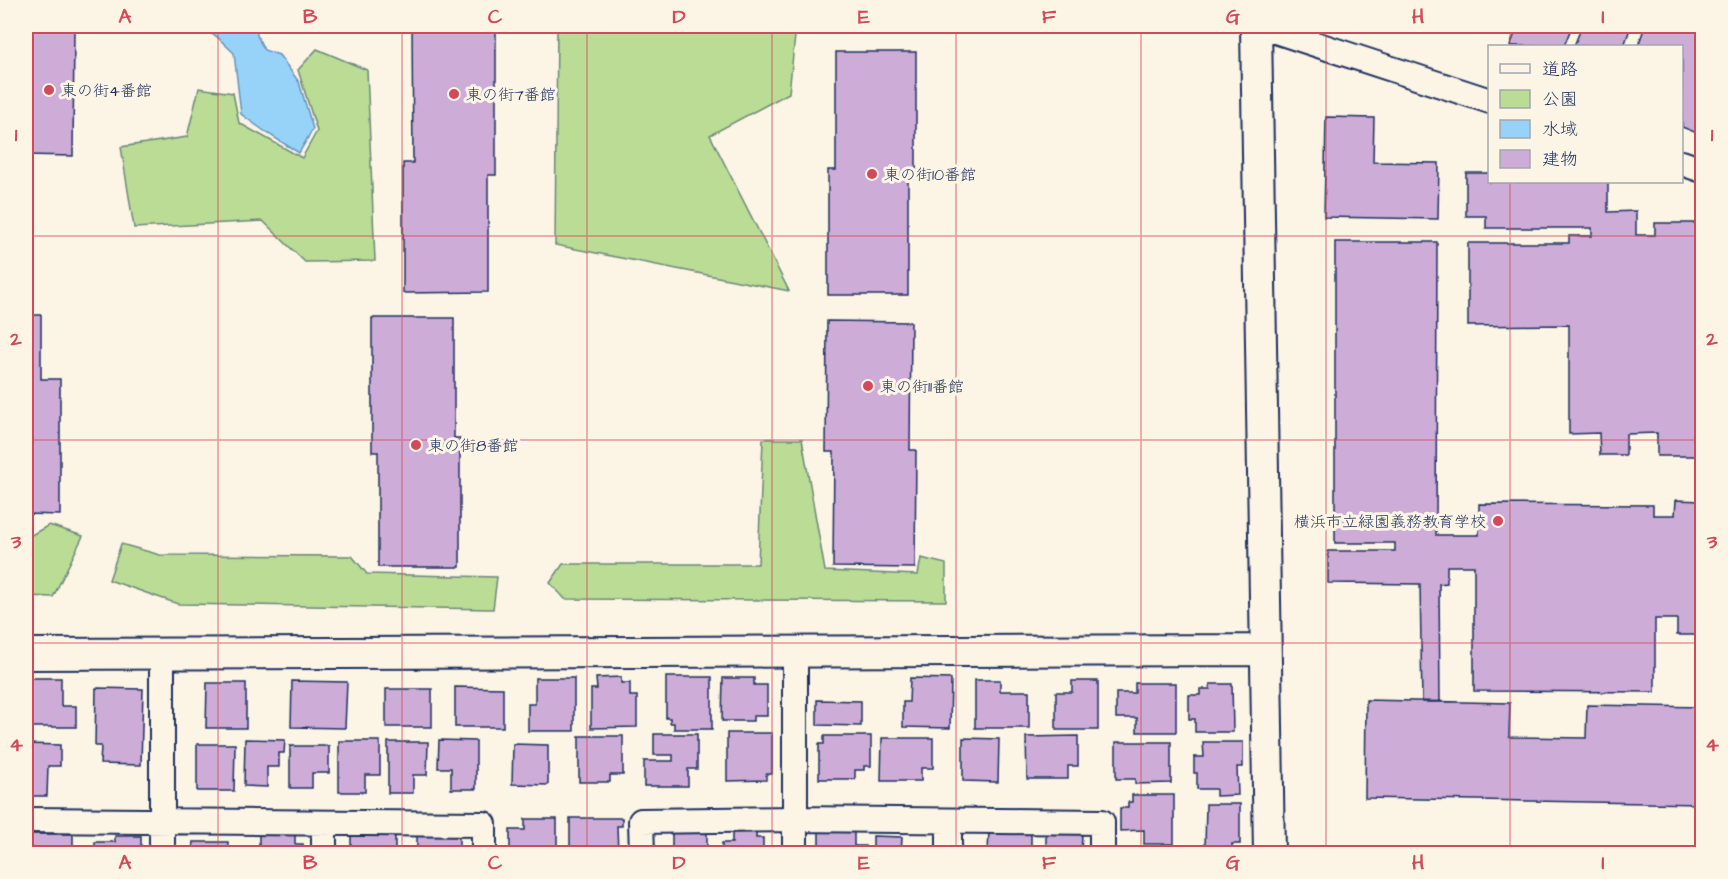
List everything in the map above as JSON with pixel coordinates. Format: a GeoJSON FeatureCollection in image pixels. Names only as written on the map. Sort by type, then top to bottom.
{"type":"FeatureCollection","features":[{"type":"Feature","properties":{"kind":"street"},"geometry":{"type":"LineString","coordinates":[[1256,26],[1269,854]]}},
{"type":"Feature","properties":{"kind":"street"},"geometry":{"type":"LineString","coordinates":[[1260,26],[1488,99]]}},
{"type":"Feature","properties":{"kind":"street"},"geometry":{"type":"LineString","coordinates":[[1683,163],[1702,170]]}},
{"type":"Feature","properties":{"kind":"street"},"geometry":{"type":"LineString","coordinates":[[26,654],[1265,650]]}},
{"type":"Feature","properties":{"kind":"street"},"geometry":{"type":"LineString","coordinates":[[795,652],[795,854]]}},
{"type":"Feature","properties":{"kind":"street"},"geometry":{"type":"LineString","coordinates":[[162,654],[162,854]]}},
{"type":"Feature","properties":{"kind":"street"},"geometry":{"type":"LineString","coordinates":[[642,854],[641,821],[795,819],[1102,822],[1102,854]]}},
{"type":"Feature","properties":{"kind":"street"},"geometry":{"type":"LineString","coordinates":[[26,820],[484,824],[484,854]]}},
{"type":"Feature","properties":{"kind":"street"},"geometry":{"type":"LineString","coordinates":[[949,821],[949,854]]}},
{"type":"Feature","properties":{"kind":"street"},"geometry":{"type":"LineString","coordinates":[[324,823],[324,854]]}},
{"type":"Feature","properties":{"kind":"green space"},"geometry":{"type":"Polygon","coordinates":[[[557,26],[796,26],[789,93],[710,135],[789,291],[555,245],[557,26]]]}},
{"type":"Feature","properties":{"kind":"green space"},"geometry":{"type":"Polygon","coordinates":[[[317,49],[367,70],[375,261],[305,262],[263,221],[134,228],[121,147],[187,137],[199,88],[233,93],[239,123],[302,158],[317,131],[298,70],[317,49]]]}},
{"type":"Feature","properties":{"kind":"green space"},"geometry":{"type":"Polygon","coordinates":[[[763,439],[802,439],[825,571],[918,575],[921,558],[946,564],[946,601],[565,599],[550,583],[563,564],[758,564],[763,439]]]}},
{"type":"Feature","properties":{"kind":"green space"},"geometry":{"type":"Polygon","coordinates":[[[49,525],[83,536],[53,597],[26,596],[26,538],[49,525]]]}},
{"type":"Feature","properties":{"kind":"green space"},"geometry":{"type":"Polygon","coordinates":[[[121,544],[160,555],[352,556],[367,574],[497,577],[493,609],[178,604],[109,580],[121,544]]]}},
{"type":"Feature","properties":{"kind":"water"},"geometry":{"type":"Polygon","coordinates":[[[191,26],[257,26],[257,35],[264,50],[279,55],[299,82],[313,129],[299,153],[241,114],[234,53],[216,36],[191,26]]]}},
{"type":"Feature","properties":{"kind":"building","name":"東の街4番館"},"geometry":{"type":"Polygon","coordinates":[[[26,26],[74,26],[73,156],[26,155],[26,26]]]}},
{"type":"Feature","properties":{"kind":"building","name":"東の街7番館"},"geometry":{"type":"Polygon","coordinates":[[[412,26],[496,26],[496,175],[488,175],[488,292],[403,293],[403,163],[413,163],[412,26]]]}},
{"type":"Feature","properties":{"kind":"building"},"geometry":{"type":"Polygon","coordinates":[[[1518,26],[1572,26],[1564,45],[1510,45],[1518,26]]]}},
{"type":"Feature","properties":{"kind":"building"},"geometry":{"type":"Polygon","coordinates":[[[1582,26],[1631,26],[1624,45],[1574,45],[1582,26]]]}},
{"type":"Feature","properties":{"kind":"building"},"geometry":{"type":"Polygon","coordinates":[[[1645,26],[1702,26],[1702,135],[1683,127],[1683,45],[1638,45],[1645,26]]]}},
{"type":"Feature","properties":{"kind":"building","name":"東の街10番館"},"geometry":{"type":"Polygon","coordinates":[[[836,52],[916,52],[916,178],[908,178],[908,295],[828,295],[828,170],[836,170],[836,52]]]}},
{"type":"Feature","properties":{"kind":"building"},"geometry":{"type":"Polygon","coordinates":[[[1326,117],[1374,118],[1373,162],[1439,163],[1438,219],[1324,217],[1326,117]]]}},
{"type":"Feature","properties":{"kind":"building"},"geometry":{"type":"Polygon","coordinates":[[[1466,173],[1488,173],[1488,183],[1608,183],[1608,212],[1636,211],[1636,235],[1655,235],[1655,223],[1702,223],[1702,456],[1657,456],[1657,433],[1626,434],[1626,455],[1600,455],[1599,433],[1569,434],[1569,325],[1468,326],[1468,243],[1569,243],[1569,236],[1592,236],[1592,228],[1486,228],[1486,216],[1466,216],[1466,173]]]}},
{"type":"Feature","properties":{"kind":"building"},"geometry":{"type":"Polygon","coordinates":[[[1335,242],[1437,242],[1436,535],[1479,535],[1479,504],[1653,505],[1653,515],[1675,515],[1676,500],[1702,501],[1702,635],[1677,635],[1677,619],[1655,619],[1655,692],[1474,691],[1474,566],[1447,566],[1447,583],[1439,584],[1440,702],[1422,702],[1420,584],[1328,583],[1328,551],[1395,551],[1395,543],[1335,543],[1335,242]]]}},
{"type":"Feature","properties":{"kind":"building"},"geometry":{"type":"Polygon","coordinates":[[[26,315],[41,315],[41,379],[60,379],[60,515],[26,514],[26,315]]]}},
{"type":"Feature","properties":{"kind":"building","name":"東の街8番館"},"geometry":{"type":"Polygon","coordinates":[[[372,318],[454,318],[454,438],[460,438],[460,567],[378,567],[378,452],[372,452],[372,318]]]}},
{"type":"Feature","properties":{"kind":"building","name":"東の街11番館"},"geometry":{"type":"Polygon","coordinates":[[[827,321],[911,322],[910,450],[916,450],[915,568],[833,567],[834,452],[826,452],[827,321]]]}},
{"type":"Feature","properties":{"kind":"building"},"geometry":{"type":"Polygon","coordinates":[[[621,677],[621,683],[630,683],[630,696],[637,696],[637,727],[591,728],[591,689],[597,689],[596,678],[621,677]]]}},
{"type":"Feature","properties":{"kind":"building"},"geometry":{"type":"Polygon","coordinates":[[[666,677],[712,677],[712,729],[674,729],[674,723],[670,723],[670,718],[666,718],[666,677]]]}},
{"type":"Feature","properties":{"kind":"building"},"geometry":{"type":"Polygon","coordinates":[[[29,678],[61,678],[61,706],[76,706],[76,727],[29,727],[29,678]]]}},
{"type":"Feature","properties":{"kind":"building"},"geometry":{"type":"Polygon","coordinates":[[[535,678],[574,678],[574,731],[528,731],[528,704],[535,704],[535,678]]]}},
{"type":"Feature","properties":{"kind":"building"},"geometry":{"type":"Polygon","coordinates":[[[723,678],[754,678],[754,685],[767,685],[767,716],[753,716],[753,721],[722,721],[723,678]]]}},
{"type":"Feature","properties":{"kind":"building"},"geometry":{"type":"Polygon","coordinates":[[[910,678],[951,679],[950,728],[903,727],[903,702],[909,702],[910,678]]]}},
{"type":"Feature","properties":{"kind":"building"},"geometry":{"type":"Polygon","coordinates":[[[975,680],[1000,680],[1000,691],[1029,691],[1029,728],[975,728],[975,680]]]}},
{"type":"Feature","properties":{"kind":"building"},"geometry":{"type":"Polygon","coordinates":[[[292,681],[347,682],[345,728],[291,727],[292,681]]]}},
{"type":"Feature","properties":{"kind":"building"},"geometry":{"type":"Polygon","coordinates":[[[1072,681],[1098,681],[1098,730],[1056,730],[1056,692],[1072,692],[1072,681]]]}},
{"type":"Feature","properties":{"kind":"building"},"geometry":{"type":"Polygon","coordinates":[[[207,683],[246,683],[246,728],[206,728],[207,683]]]}},
{"type":"Feature","properties":{"kind":"building"},"geometry":{"type":"Polygon","coordinates":[[[1135,683],[1176,683],[1176,732],[1137,732],[1137,718],[1116,718],[1116,693],[1135,693],[1135,683]]]}},
{"type":"Feature","properties":{"kind":"building"},"geometry":{"type":"Polygon","coordinates":[[[1210,684],[1232,684],[1233,732],[1195,732],[1195,719],[1189,719],[1189,695],[1200,695],[1200,689],[1210,689],[1210,684]]]}},
{"type":"Feature","properties":{"kind":"building"},"geometry":{"type":"Polygon","coordinates":[[[455,687],[503,688],[503,727],[455,727],[455,687]]]}},
{"type":"Feature","properties":{"kind":"building"},"geometry":{"type":"Polygon","coordinates":[[[96,688],[143,689],[141,765],[100,764],[101,746],[95,746],[96,688]]]}},
{"type":"Feature","properties":{"kind":"building"},"geometry":{"type":"Polygon","coordinates":[[[386,689],[432,689],[432,727],[386,727],[386,689]]]}},
{"type":"Feature","properties":{"kind":"building"},"geometry":{"type":"Polygon","coordinates":[[[817,700],[861,701],[861,726],[817,725],[817,700]]]}},
{"type":"Feature","properties":{"kind":"building"},"geometry":{"type":"Polygon","coordinates":[[[1366,700],[1510,703],[1509,737],[1586,738],[1587,705],[1702,707],[1702,804],[1365,798],[1366,700]]]}},
{"type":"Feature","properties":{"kind":"building"},"geometry":{"type":"Polygon","coordinates":[[[727,733],[772,733],[772,774],[766,774],[766,780],[727,781],[727,733]]]}},
{"type":"Feature","properties":{"kind":"building"},"geometry":{"type":"Polygon","coordinates":[[[654,734],[697,734],[697,769],[688,769],[688,786],[644,786],[644,761],[673,761],[673,755],[654,755],[654,734]]]}},
{"type":"Feature","properties":{"kind":"building"},"geometry":{"type":"Polygon","coordinates":[[[579,736],[623,736],[623,775],[610,775],[610,782],[579,782],[579,736]]]}},
{"type":"Feature","properties":{"kind":"building"},"geometry":{"type":"Polygon","coordinates":[[[824,736],[871,736],[871,766],[864,766],[864,770],[855,770],[855,779],[819,779],[819,744],[824,744],[824,736]]]}},
{"type":"Feature","properties":{"kind":"building"},"geometry":{"type":"Polygon","coordinates":[[[1078,736],[1078,766],[1068,766],[1068,779],[1027,779],[1026,737],[1078,736]]]}},
{"type":"Feature","properties":{"kind":"building"},"geometry":{"type":"Polygon","coordinates":[[[882,738],[933,738],[933,768],[921,768],[921,781],[881,781],[882,738]]]}},
{"type":"Feature","properties":{"kind":"building"},"geometry":{"type":"Polygon","coordinates":[[[963,738],[999,739],[998,782],[963,781],[963,738]]]}},
{"type":"Feature","properties":{"kind":"building"},"geometry":{"type":"Polygon","coordinates":[[[245,739],[285,740],[284,753],[279,753],[279,767],[267,767],[267,787],[244,786],[245,739]]]}},
{"type":"Feature","properties":{"kind":"building"},"geometry":{"type":"Polygon","coordinates":[[[439,740],[476,741],[476,789],[451,789],[451,768],[438,768],[439,740]]]}},
{"type":"Feature","properties":{"kind":"building"},"geometry":{"type":"Polygon","coordinates":[[[339,741],[380,741],[380,775],[365,775],[365,792],[339,792],[339,741]]]}},
{"type":"Feature","properties":{"kind":"building"},"geometry":{"type":"Polygon","coordinates":[[[388,742],[428,742],[427,775],[413,775],[413,793],[388,793],[388,742]]]}},
{"type":"Feature","properties":{"kind":"building"},"geometry":{"type":"Polygon","coordinates":[[[1116,742],[1171,742],[1171,783],[1135,784],[1135,779],[1116,779],[1116,742]]]}},
{"type":"Feature","properties":{"kind":"building"},"geometry":{"type":"Polygon","coordinates":[[[1203,742],[1243,742],[1243,767],[1237,767],[1238,795],[1216,796],[1216,789],[1197,789],[1194,757],[1204,757],[1203,742]]]}},
{"type":"Feature","properties":{"kind":"building"},"geometry":{"type":"Polygon","coordinates":[[[26,744],[60,745],[60,766],[48,766],[47,796],[26,796],[26,744]]]}},
{"type":"Feature","properties":{"kind":"building"},"geometry":{"type":"Polygon","coordinates":[[[197,744],[235,744],[234,791],[197,791],[197,744]]]}},
{"type":"Feature","properties":{"kind":"building"},"geometry":{"type":"Polygon","coordinates":[[[513,744],[548,745],[548,785],[512,784],[513,744]]]}},
{"type":"Feature","properties":{"kind":"building"},"geometry":{"type":"Polygon","coordinates":[[[290,746],[329,746],[329,773],[312,773],[312,788],[290,788],[290,746]]]}},
{"type":"Feature","properties":{"kind":"building"},"geometry":{"type":"Polygon","coordinates":[[[1132,795],[1174,795],[1174,844],[1144,844],[1144,830],[1120,831],[1120,808],[1128,808],[1128,802],[1132,802],[1132,795]]]}},
{"type":"Feature","properties":{"kind":"building"},"geometry":{"type":"Polygon","coordinates":[[[1206,804],[1240,804],[1240,844],[1232,844],[1232,851],[1205,850],[1206,804]]]}},
{"type":"Feature","properties":{"kind":"building"},"geometry":{"type":"Polygon","coordinates":[[[570,818],[622,818],[622,826],[617,826],[618,854],[570,853],[570,818]]]}},
{"type":"Feature","properties":{"kind":"building"},"geometry":{"type":"Polygon","coordinates":[[[525,819],[557,819],[557,854],[515,854],[515,849],[510,849],[510,830],[525,830],[525,819]]]}},
{"type":"Feature","properties":{"kind":"building"},"geometry":{"type":"Polygon","coordinates":[[[672,829],[707,829],[707,854],[672,854],[672,829]]]}},
{"type":"Feature","properties":{"kind":"building"},"geometry":{"type":"Polygon","coordinates":[[[756,830],[756,838],[763,838],[763,854],[722,854],[722,843],[732,843],[732,831],[756,830]]]}},
{"type":"Feature","properties":{"kind":"building"},"geometry":{"type":"Polygon","coordinates":[[[989,830],[1031,831],[1031,854],[988,853],[989,830]]]}},
{"type":"Feature","properties":{"kind":"building"},"geometry":{"type":"Polygon","coordinates":[[[819,831],[854,831],[854,846],[865,846],[865,854],[819,854],[819,831]]]}},
{"type":"Feature","properties":{"kind":"building"},"geometry":{"type":"Polygon","coordinates":[[[259,832],[295,832],[295,844],[303,844],[303,854],[259,854],[259,832]]]}},
{"type":"Feature","properties":{"kind":"building"},"geometry":{"type":"Polygon","coordinates":[[[1046,833],[1082,833],[1081,854],[1046,854],[1046,833]]]}},
{"type":"Feature","properties":{"kind":"building"},"geometry":{"type":"Polygon","coordinates":[[[31,834],[73,834],[73,854],[31,854],[31,834]]]}},
{"type":"Feature","properties":{"kind":"building"},"geometry":{"type":"Polygon","coordinates":[[[351,834],[395,834],[395,854],[351,854],[351,834]]]}},
{"type":"Feature","properties":{"kind":"building"},"geometry":{"type":"Polygon","coordinates":[[[417,835],[459,835],[459,854],[417,854],[417,835]]]}},
{"type":"Feature","properties":{"kind":"building"},"geometry":{"type":"Polygon","coordinates":[[[115,836],[141,836],[141,854],[95,854],[95,842],[115,842],[115,836]]]}},
{"type":"Feature","properties":{"kind":"building"},"geometry":{"type":"Polygon","coordinates":[[[873,836],[902,837],[901,853],[922,854],[873,854],[873,836]]]}},
{"type":"Feature","properties":{"kind":"building"},"geometry":{"type":"Polygon","coordinates":[[[193,842],[228,842],[228,851],[236,851],[236,854],[192,854],[193,842]]]}},
{"type":"Feature","properties":{"kind":"place","name":"東の街4番館"},"geometry":{"type":"Point","coordinates":[49,90]}},
{"type":"Feature","properties":{"kind":"place","name":"東の街7番館"},"geometry":{"type":"Point","coordinates":[454,94]}},
{"type":"Feature","properties":{"kind":"place","name":"東の街10番館"},"geometry":{"type":"Point","coordinates":[872,174]}},
{"type":"Feature","properties":{"kind":"place","name":"東の街11番館"},"geometry":{"type":"Point","coordinates":[868,386]}},
{"type":"Feature","properties":{"kind":"place","name":"東の街8番館"},"geometry":{"type":"Point","coordinates":[416,445]}},
{"type":"Feature","properties":{"kind":"place","name":"横浜市立緑園義務教育学校"},"geometry":{"type":"Point","coordinates":[1498,521]}}]}
